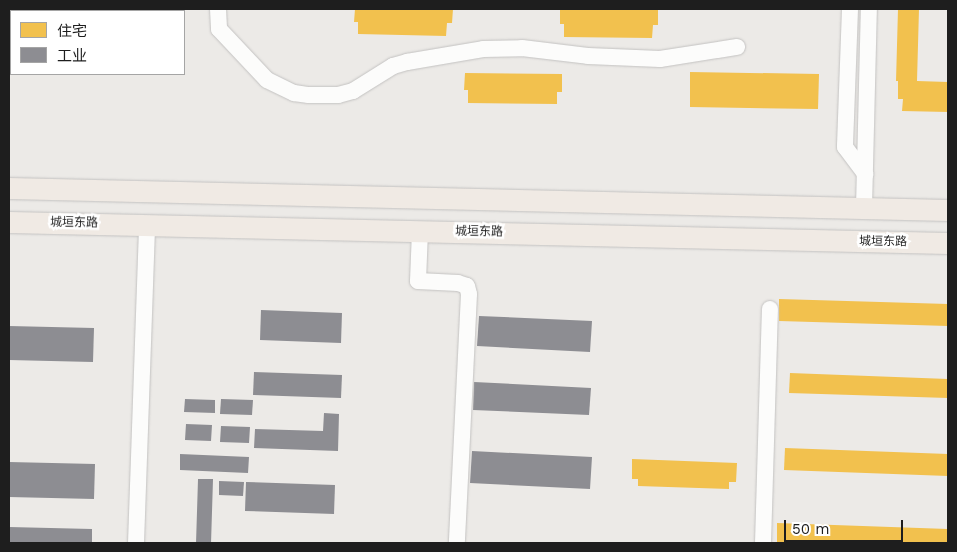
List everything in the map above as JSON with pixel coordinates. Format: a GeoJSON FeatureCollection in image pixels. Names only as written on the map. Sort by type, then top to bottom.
{"type":"FeatureCollection","features":[{"type":"Feature","properties":{"kind":"main road"},"geometry":{"type":"LineString","coordinates":[[9,188],[948,210]]}},
{"type":"Feature","properties":{"kind":"main road","name":"城垣东路"},"geometry":{"type":"LineString","coordinates":[[9,222],[948,243]]}},
{"type":"Feature","properties":{"kind":"street"},"geometry":{"type":"LineString","coordinates":[[218,9],[219,29],[268,80],[294,93],[309,95],[338,96],[353,91],[393,66],[475,50],[522,48],[588,56],[660,60],[737,47]]}},
{"type":"Feature","properties":{"kind":"street"},"geometry":{"type":"LineString","coordinates":[[850,9],[845,147],[865,174]]}},
{"type":"Feature","properties":{"kind":"street"},"geometry":{"type":"LineString","coordinates":[[864,208],[869,9]]}},
{"type":"Feature","properties":{"kind":"street"},"geometry":{"type":"LineString","coordinates":[[136,543],[147,225]]}},
{"type":"Feature","properties":{"kind":"street"},"geometry":{"type":"LineString","coordinates":[[420,231],[418,281],[458,282],[466,286],[470,294],[457,543]]}},
{"type":"Feature","properties":{"kind":"street"},"geometry":{"type":"LineString","coordinates":[[763,543],[770,309]]}},
{"type":"Feature","properties":{"kind":"building: 住宅"},"geometry":{"type":"Polygon","coordinates":[[[355,9],[453,9],[452,23],[447,23],[446,36],[358,34],[358,22],[354,22],[355,9]]]}},
{"type":"Feature","properties":{"kind":"building: 住宅"},"geometry":{"type":"Polygon","coordinates":[[[560,9],[658,9],[658,25],[653,25],[652,38],[564,37],[564,24],[560,24],[560,9]]]}},
{"type":"Feature","properties":{"kind":"building: 住宅"},"geometry":{"type":"Polygon","coordinates":[[[898,9],[919,9],[917,81],[948,82],[948,112],[902,111],[903,99],[898,99],[898,81],[896,81],[898,9]]]}},
{"type":"Feature","properties":{"kind":"building: 住宅"},"geometry":{"type":"Polygon","coordinates":[[[690,72],[819,74],[818,109],[690,107],[690,72]]]}},
{"type":"Feature","properties":{"kind":"building: 住宅"},"geometry":{"type":"Polygon","coordinates":[[[465,73],[562,74],[562,92],[557,92],[557,104],[468,103],[468,90],[464,90],[465,73]]]}},
{"type":"Feature","properties":{"kind":"building: 住宅"},"geometry":{"type":"Polygon","coordinates":[[[779,299],[948,304],[948,326],[779,321],[779,299]]]}},
{"type":"Feature","properties":{"kind":"building: 住宅"},"geometry":{"type":"Polygon","coordinates":[[[790,373],[948,379],[948,398],[789,393],[790,373]]]}},
{"type":"Feature","properties":{"kind":"building: 住宅"},"geometry":{"type":"Polygon","coordinates":[[[785,448],[948,454],[948,476],[784,470],[785,448]]]}},
{"type":"Feature","properties":{"kind":"building: 住宅"},"geometry":{"type":"Polygon","coordinates":[[[632,459],[737,463],[736,482],[729,482],[729,489],[638,486],[638,479],[632,479],[632,459]]]}},
{"type":"Feature","properties":{"kind":"building: 住宅"},"geometry":{"type":"Polygon","coordinates":[[[777,523],[948,529],[948,543],[777,543],[777,523]]]}},
{"type":"Feature","properties":{"kind":"building: 工业"},"geometry":{"type":"Polygon","coordinates":[[[261,310],[342,313],[341,343],[260,340],[261,310]]]}},
{"type":"Feature","properties":{"kind":"building: 工业"},"geometry":{"type":"Polygon","coordinates":[[[479,316],[592,321],[590,352],[477,346],[479,316]]]}},
{"type":"Feature","properties":{"kind":"building: 工业"},"geometry":{"type":"Polygon","coordinates":[[[9,326],[94,328],[93,362],[9,360],[9,326]]]}},
{"type":"Feature","properties":{"kind":"building: 工业"},"geometry":{"type":"Polygon","coordinates":[[[254,372],[342,375],[341,398],[253,395],[254,372]]]}},
{"type":"Feature","properties":{"kind":"building: 工业"},"geometry":{"type":"Polygon","coordinates":[[[474,382],[591,388],[589,415],[473,410],[474,382]]]}},
{"type":"Feature","properties":{"kind":"building: 工业"},"geometry":{"type":"Polygon","coordinates":[[[185,399],[215,400],[215,413],[184,412],[185,399]]]}},
{"type":"Feature","properties":{"kind":"building: 工业"},"geometry":{"type":"Polygon","coordinates":[[[221,399],[253,400],[252,415],[220,414],[221,399]]]}},
{"type":"Feature","properties":{"kind":"building: 工业"},"geometry":{"type":"Polygon","coordinates":[[[324,413],[339,414],[338,451],[254,448],[255,429],[323,431],[324,413]]]}},
{"type":"Feature","properties":{"kind":"building: 工业"},"geometry":{"type":"Polygon","coordinates":[[[186,424],[212,425],[211,441],[185,440],[186,424]]]}},
{"type":"Feature","properties":{"kind":"building: 工业"},"geometry":{"type":"Polygon","coordinates":[[[221,426],[250,427],[249,443],[220,442],[221,426]]]}},
{"type":"Feature","properties":{"kind":"building: 工业"},"geometry":{"type":"Polygon","coordinates":[[[472,451],[592,457],[590,489],[470,483],[472,451]]]}},
{"type":"Feature","properties":{"kind":"building: 工业"},"geometry":{"type":"Polygon","coordinates":[[[180,454],[249,457],[248,473],[180,470],[180,454]]]}},
{"type":"Feature","properties":{"kind":"building: 工业"},"geometry":{"type":"Polygon","coordinates":[[[9,462],[95,464],[94,499],[9,497],[9,462]]]}},
{"type":"Feature","properties":{"kind":"building: 工业"},"geometry":{"type":"Polygon","coordinates":[[[198,479],[213,479],[211,543],[196,543],[198,479]]]}},
{"type":"Feature","properties":{"kind":"building: 工业"},"geometry":{"type":"Polygon","coordinates":[[[219,481],[244,482],[243,496],[219,495],[219,481]]]}},
{"type":"Feature","properties":{"kind":"building: 工业"},"geometry":{"type":"Polygon","coordinates":[[[246,482],[335,485],[334,514],[245,511],[246,482]]]}},
{"type":"Feature","properties":{"kind":"building: 工业"},"geometry":{"type":"Polygon","coordinates":[[[9,527],[92,529],[92,543],[9,543],[9,527]]]}}]}
